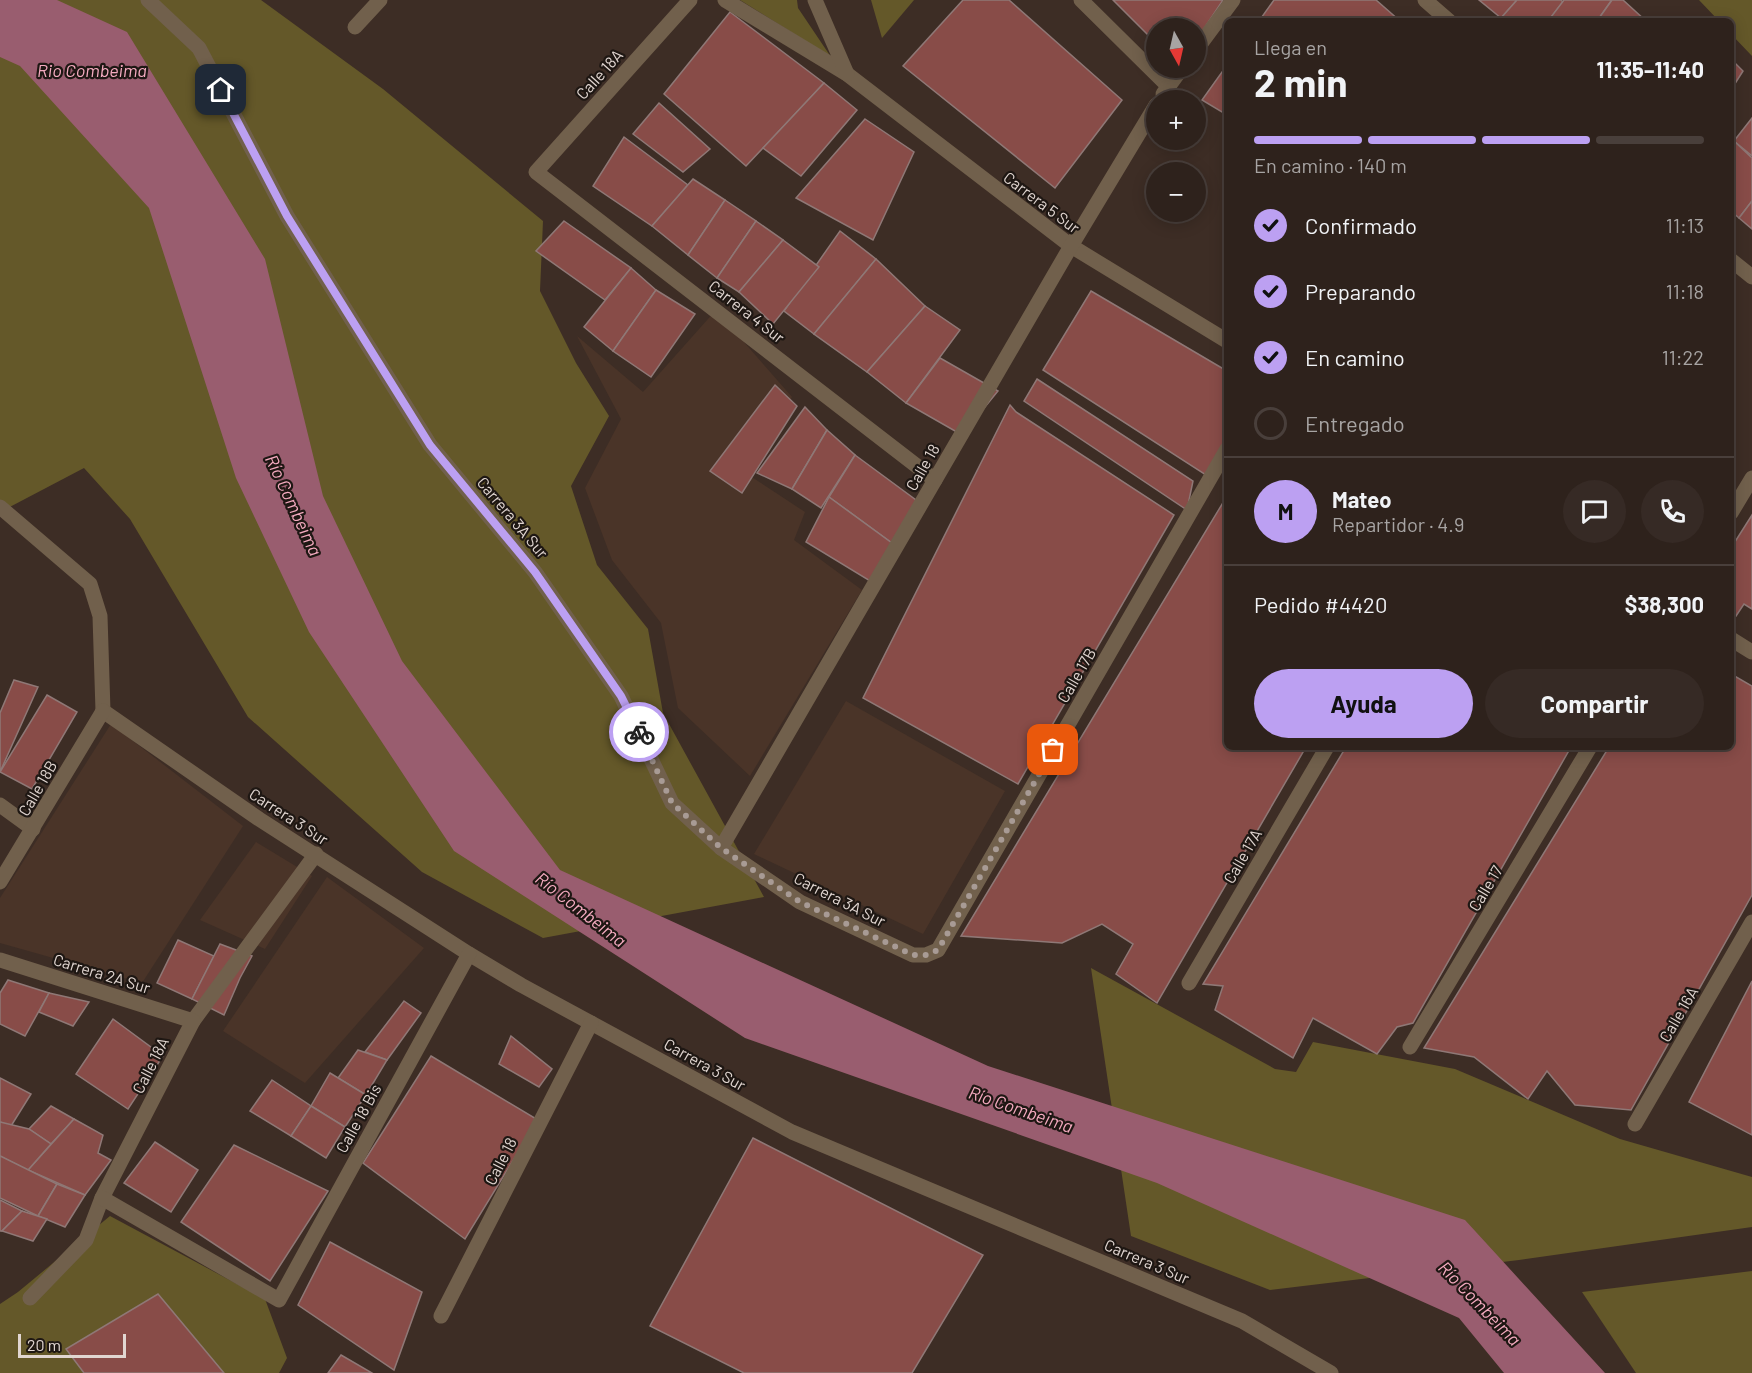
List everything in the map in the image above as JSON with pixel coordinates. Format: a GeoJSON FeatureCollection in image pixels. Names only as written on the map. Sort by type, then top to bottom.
{"type":"FeatureCollection","features":[{"type":"Feature","properties":{"kind":"street","name":"Carrera 3A Sur"},"geometry":{"type":"LineString","coordinates":[[148,0],[199,48],[287,216],[430,445],[535,572],[621,696],[672,803],[721,848],[800,902],[913,955],[926,955],[938,950]]}},
{"type":"Feature","properties":{"kind":"street"},"geometry":{"type":"LineString","coordinates":[[355,27],[380,0]]}},
{"type":"Feature","properties":{"kind":"street","name":"Calle 18A"},"geometry":{"type":"LineString","coordinates":[[536,172],[690,0]]}},
{"type":"Feature","properties":{"kind":"street","name":"Carrera 5 Sur"},"geometry":{"type":"LineString","coordinates":[[725,0],[847,74],[1071,246],[1224,339]]}},
{"type":"Feature","properties":{"kind":"street","name":"Carrera 5 Sur"},"geometry":{"type":"LineString","coordinates":[[815,0],[847,74]]}},
{"type":"Feature","properties":{"kind":"street"},"geometry":{"type":"LineString","coordinates":[[1081,0],[1168,86]]}},
{"type":"Feature","properties":{"kind":"street"},"geometry":{"type":"LineString","coordinates":[[1206,36],[1233,0]]}},
{"type":"Feature","properties":{"kind":"street"},"geometry":{"type":"LineString","coordinates":[[1425,0],[1446,18]]}},
{"type":"Feature","properties":{"kind":"street"},"geometry":{"type":"LineString","coordinates":[[1166,90],[1174,78]]}},
{"type":"Feature","properties":{"kind":"street","name":"Calle 18"},"geometry":{"type":"LineString","coordinates":[[721,848],[1071,246],[1146,122]]}},
{"type":"Feature","properties":{"kind":"street","name":"Carrera 4 Sur"},"geometry":{"type":"LineString","coordinates":[[536,172],[935,480]]}},
{"type":"Feature","properties":{"kind":"street"},"geometry":{"type":"LineString","coordinates":[[1734,262],[1752,277]]}},
{"type":"Feature","properties":{"kind":"street","name":"Calle 17B"},"geometry":{"type":"LineString","coordinates":[[938,950],[1224,455]]}},
{"type":"Feature","properties":{"kind":"street"},"geometry":{"type":"LineString","coordinates":[[1734,508],[1752,478]]}},
{"type":"Feature","properties":{"kind":"street"},"geometry":{"type":"LineString","coordinates":[[0,507],[90,584],[100,616],[103,711]]}},
{"type":"Feature","properties":{"kind":"street"},"geometry":{"type":"LineString","coordinates":[[1734,641],[1752,652]]}},
{"type":"Feature","properties":{"kind":"street","name":"Calle 18B"},"geometry":{"type":"LineString","coordinates":[[0,882],[103,711]]}},
{"type":"Feature","properties":{"kind":"street","name":"Carrera 3 Sur"},"geometry":{"type":"LineString","coordinates":[[103,711],[259,819],[469,954],[520,985],[792,1132],[1242,1321],[1331,1373]]}},
{"type":"Feature","properties":{"kind":"street","name":"Calle 17A"},"geometry":{"type":"LineString","coordinates":[[1189,983],[1325,750]]}},
{"type":"Feature","properties":{"kind":"street","name":"Calle 17"},"geometry":{"type":"LineString","coordinates":[[1410,1047],[1588,750]]}},
{"type":"Feature","properties":{"kind":"street"},"geometry":{"type":"LineString","coordinates":[[0,805],[33,829]]}},
{"type":"Feature","properties":{"kind":"street","name":"Calle 18A"},"geometry":{"type":"LineString","coordinates":[[30,1298],[87,1240],[102,1198],[193,1021],[316,854]]}},
{"type":"Feature","properties":{"kind":"street","name":"Calle 16A"},"geometry":{"type":"LineString","coordinates":[[1635,1124],[1752,922]]}},
{"type":"Feature","properties":{"kind":"street","name":"Calle 18 Bis"},"geometry":{"type":"LineString","coordinates":[[102,1198],[279,1300],[469,954]]}},
{"type":"Feature","properties":{"kind":"street","name":"Carrera 2A Sur"},"geometry":{"type":"LineString","coordinates":[[0,960],[193,1021]]}},
{"type":"Feature","properties":{"kind":"street","name":"Calle 18"},"geometry":{"type":"LineString","coordinates":[[441,1316],[591,1023]]}},
{"type":"Feature","properties":{"kind":"shaded area"},"geometry":{"type":"Polygon","coordinates":[[[0,0],[261,0],[383,89],[543,221],[540,291],[576,363],[609,416],[571,486],[597,565],[648,629],[663,713],[764,897],[543,938],[422,872],[248,717],[130,519],[84,468],[4,510],[0,505],[0,0]]]}},
{"type":"Feature","properties":{"kind":"shaded area"},"geometry":{"type":"Polygon","coordinates":[[[740,0],[797,0],[798,8],[831,57],[740,0]]]}},
{"type":"Feature","properties":{"kind":"shaded area"},"geometry":{"type":"Polygon","coordinates":[[[871,0],[914,0],[882,38],[871,0]]]}},
{"type":"Feature","properties":{"kind":"shaded area"},"geometry":{"type":"Polygon","coordinates":[[[1699,0],[1752,0],[1752,56],[1734,37],[1734,18],[1716,18],[1699,0]]]}},
{"type":"Feature","properties":{"kind":"shaded area"},"geometry":{"type":"Polygon","coordinates":[[[716,310],[792,397],[744,472],[805,512],[794,540],[862,590],[750,776],[678,708],[661,623],[612,560],[585,488],[621,419],[577,336],[643,392],[716,310]]]}},
{"type":"Feature","properties":{"kind":"shaded area"},"geometry":{"type":"Polygon","coordinates":[[[846,701],[1005,791],[923,934],[754,854],[846,701]]]}},
{"type":"Feature","properties":{"kind":"shaded area"},"geometry":{"type":"Polygon","coordinates":[[[111,724],[243,826],[142,983],[0,943],[0,898],[111,724]]]}},
{"type":"Feature","properties":{"kind":"shaded area"},"geometry":{"type":"Polygon","coordinates":[[[256,842],[312,876],[265,949],[200,920],[256,842]]]}},
{"type":"Feature","properties":{"kind":"shaded area"},"geometry":{"type":"Polygon","coordinates":[[[327,877],[424,948],[305,1083],[223,1031],[327,877]]]}},
{"type":"Feature","properties":{"kind":"shaded area"},"geometry":{"type":"Polygon","coordinates":[[[1091,968],[1275,1069],[1296,1072],[1313,1042],[1455,1069],[1620,1139],[1752,1177],[1752,1227],[1519,1260],[1270,1290],[1131,1236],[1091,968]]]}},
{"type":"Feature","properties":{"kind":"shaded area"},"geometry":{"type":"Polygon","coordinates":[[[110,1216],[265,1299],[287,1358],[279,1373],[0,1373],[0,1304],[18,1292],[110,1216]]]}},
{"type":"Feature","properties":{"kind":"shaded area"},"geometry":{"type":"Polygon","coordinates":[[[1752,1271],[1752,1373],[1636,1373],[1582,1292],[1752,1271]]]}},
{"type":"Feature","properties":{"kind":"water","name":"Rio Combeima"},"geometry":{"type":"Polygon","coordinates":[[[0,0],[57,0],[127,32],[265,259],[323,496],[402,661],[560,870],[988,1066],[1465,1220],[1605,1373],[1504,1373],[1459,1318],[1157,1183],[745,1038],[454,851],[309,632],[236,478],[149,208],[20,66],[0,57],[0,0]]]}},
{"type":"Feature","properties":{"kind":"building"},"geometry":{"type":"Polygon","coordinates":[[[963,0],[1009,0],[1122,100],[1055,188],[903,66],[963,0]]]}},
{"type":"Feature","properties":{"kind":"building"},"geometry":{"type":"Polygon","coordinates":[[[1113,0],[1223,0],[1206,26],[1206,18],[1146,18],[1146,33],[1113,0]]]}},
{"type":"Feature","properties":{"kind":"building"},"geometry":{"type":"Polygon","coordinates":[[[1274,0],[1376,0],[1397,18],[1261,18],[1274,0]]]}},
{"type":"Feature","properties":{"kind":"building"},"geometry":{"type":"Polygon","coordinates":[[[1479,0],[1517,0],[1501,18],[1479,0]]]}},
{"type":"Feature","properties":{"kind":"building"},"geometry":{"type":"Polygon","coordinates":[[[1517,0],[1561,0],[1563,2],[1550,18],[1501,18],[1517,0]]]}},
{"type":"Feature","properties":{"kind":"building"},"geometry":{"type":"Polygon","coordinates":[[[1564,0],[1611,1],[1599,18],[1550,18],[1564,0]]]}},
{"type":"Feature","properties":{"kind":"building"},"geometry":{"type":"Polygon","coordinates":[[[1612,0],[1623,0],[1643,18],[1599,18],[1612,0]]]}},
{"type":"Feature","properties":{"kind":"building"},"geometry":{"type":"Polygon","coordinates":[[[730,12],[824,83],[746,166],[664,94],[730,12]]]}},
{"type":"Feature","properties":{"kind":"building"},"geometry":{"type":"Polygon","coordinates":[[[1734,62],[1743,71],[1734,85],[1734,62]]]}},
{"type":"Feature","properties":{"kind":"building"},"geometry":{"type":"Polygon","coordinates":[[[1224,69],[1224,113],[1206,102],[1206,94],[1224,69]]]}},
{"type":"Feature","properties":{"kind":"building"},"geometry":{"type":"Polygon","coordinates":[[[824,83],[857,110],[801,176],[763,148],[824,83]]]}},
{"type":"Feature","properties":{"kind":"building"},"geometry":{"type":"Polygon","coordinates":[[[659,103],[710,149],[683,172],[633,134],[659,103]]]}},
{"type":"Feature","properties":{"kind":"building"},"geometry":{"type":"Polygon","coordinates":[[[1752,118],[1752,156],[1734,141],[1752,118]]]}},
{"type":"Feature","properties":{"kind":"building"},"geometry":{"type":"Polygon","coordinates":[[[865,119],[914,152],[873,240],[796,198],[865,119]]]}},
{"type":"Feature","properties":{"kind":"building"},"geometry":{"type":"Polygon","coordinates":[[[624,137],[688,185],[652,226],[593,186],[624,137]]]}},
{"type":"Feature","properties":{"kind":"building"},"geometry":{"type":"Polygon","coordinates":[[[1734,141],[1752,158],[1752,201],[1739,218],[1734,214],[1734,141]]]}},
{"type":"Feature","properties":{"kind":"building"},"geometry":{"type":"Polygon","coordinates":[[[693,179],[725,200],[688,255],[652,226],[693,179]]]}},
{"type":"Feature","properties":{"kind":"building"},"geometry":{"type":"Polygon","coordinates":[[[725,200],[756,221],[717,278],[688,255],[725,200]]]}},
{"type":"Feature","properties":{"kind":"building"},"geometry":{"type":"Polygon","coordinates":[[[1752,201],[1752,229],[1739,218],[1752,201]]]}},
{"type":"Feature","properties":{"kind":"building"},"geometry":{"type":"Polygon","coordinates":[[[564,221],[631,268],[605,300],[536,251],[564,221]]]}},
{"type":"Feature","properties":{"kind":"building"},"geometry":{"type":"Polygon","coordinates":[[[756,221],[783,240],[739,292],[717,278],[756,221]]]}},
{"type":"Feature","properties":{"kind":"building"},"geometry":{"type":"Polygon","coordinates":[[[840,231],[876,259],[814,334],[784,311],[840,231]]]}},
{"type":"Feature","properties":{"kind":"building"},"geometry":{"type":"Polygon","coordinates":[[[783,240],[819,267],[773,324],[739,292],[783,240]]]}},
{"type":"Feature","properties":{"kind":"building"},"geometry":{"type":"Polygon","coordinates":[[[876,259],[925,306],[867,372],[814,334],[876,259]]]}},
{"type":"Feature","properties":{"kind":"building"},"geometry":{"type":"Polygon","coordinates":[[[631,268],[656,290],[613,351],[584,327],[631,268]]]}},
{"type":"Feature","properties":{"kind":"building"},"geometry":{"type":"Polygon","coordinates":[[[656,290],[695,314],[651,377],[613,351],[656,290]]]}},
{"type":"Feature","properties":{"kind":"building"},"geometry":{"type":"Polygon","coordinates":[[[1091,291],[1224,369],[1224,443],[1209,477],[1043,370],[1091,291]]]}},
{"type":"Feature","properties":{"kind":"building"},"geometry":{"type":"Polygon","coordinates":[[[925,306],[960,330],[906,403],[867,372],[925,306]]]}},
{"type":"Feature","properties":{"kind":"building"},"geometry":{"type":"Polygon","coordinates":[[[940,358],[998,391],[962,435],[906,403],[940,358]]]}},
{"type":"Feature","properties":{"kind":"building"},"geometry":{"type":"Polygon","coordinates":[[[1037,379],[1193,481],[1187,510],[1024,401],[1037,379]]]}},
{"type":"Feature","properties":{"kind":"building"},"geometry":{"type":"Polygon","coordinates":[[[775,385],[797,406],[742,493],[710,471],[775,385]]]}},
{"type":"Feature","properties":{"kind":"building"},"geometry":{"type":"Polygon","coordinates":[[[1010,405],[1016,412],[1174,515],[1018,784],[863,698],[1010,405]]]}},
{"type":"Feature","properties":{"kind":"building"},"geometry":{"type":"Polygon","coordinates":[[[805,407],[827,430],[792,489],[757,473],[805,407]]]}},
{"type":"Feature","properties":{"kind":"building"},"geometry":{"type":"Polygon","coordinates":[[[827,430],[855,455],[821,508],[792,489],[827,430]]]}},
{"type":"Feature","properties":{"kind":"building"},"geometry":{"type":"Polygon","coordinates":[[[855,455],[916,500],[896,546],[829,497],[855,455]]]}},
{"type":"Feature","properties":{"kind":"building"},"geometry":{"type":"Polygon","coordinates":[[[829,497],[896,546],[875,584],[806,542],[829,497]]]}},
{"type":"Feature","properties":{"kind":"building"},"geometry":{"type":"Polygon","coordinates":[[[1224,501],[1224,750],[1304,750],[1157,1003],[1116,974],[1133,944],[1102,924],[1062,943],[961,936],[1224,501]]]}},
{"type":"Feature","properties":{"kind":"building"},"geometry":{"type":"Polygon","coordinates":[[[1752,515],[1752,609],[1744,604],[1736,616],[1734,615],[1734,543],[1752,515]]]}},
{"type":"Feature","properties":{"kind":"building"},"geometry":{"type":"Polygon","coordinates":[[[1734,676],[1752,686],[1752,895],[1631,1110],[1575,1105],[1547,1071],[1528,1099],[1474,1057],[1424,1048],[1607,750],[1734,750],[1734,676]]]}},
{"type":"Feature","properties":{"kind":"building"},"geometry":{"type":"Polygon","coordinates":[[[14,680],[38,687],[0,772],[0,713],[14,680]]]}},
{"type":"Feature","properties":{"kind":"building"},"geometry":{"type":"Polygon","coordinates":[[[47,695],[77,712],[32,789],[0,772],[47,695]]]}},
{"type":"Feature","properties":{"kind":"building"},"geometry":{"type":"Polygon","coordinates":[[[1344,750],[1569,750],[1413,1023],[1397,1027],[1377,1054],[1313,1018],[1293,1058],[1215,1010],[1223,986],[1203,984],[1344,750]]]}},
{"type":"Feature","properties":{"kind":"building"},"geometry":{"type":"Polygon","coordinates":[[[178,940],[214,956],[192,999],[157,983],[178,940]]]}},
{"type":"Feature","properties":{"kind":"building"},"geometry":{"type":"Polygon","coordinates":[[[220,944],[252,956],[224,1015],[192,999],[220,944]]]}},
{"type":"Feature","properties":{"kind":"building"},"geometry":{"type":"Polygon","coordinates":[[[8,980],[49,993],[25,1036],[0,1024],[0,993],[8,980]]]}},
{"type":"Feature","properties":{"kind":"building"},"geometry":{"type":"Polygon","coordinates":[[[1752,981],[1752,1135],[1689,1102],[1752,981]]]}},
{"type":"Feature","properties":{"kind":"building"},"geometry":{"type":"Polygon","coordinates":[[[49,993],[89,1002],[73,1026],[39,1012],[49,993]]]}},
{"type":"Feature","properties":{"kind":"building"},"geometry":{"type":"Polygon","coordinates":[[[404,1001],[421,1013],[387,1060],[365,1052],[404,1001]]]}},
{"type":"Feature","properties":{"kind":"building"},"geometry":{"type":"Polygon","coordinates":[[[113,1019],[163,1056],[128,1109],[76,1074],[113,1019]]]}},
{"type":"Feature","properties":{"kind":"building"},"geometry":{"type":"Polygon","coordinates":[[[511,1036],[552,1069],[539,1087],[499,1064],[511,1036]]]}},
{"type":"Feature","properties":{"kind":"building"},"geometry":{"type":"Polygon","coordinates":[[[358,1050],[387,1060],[366,1095],[338,1078],[358,1050]]]}},
{"type":"Feature","properties":{"kind":"building"},"geometry":{"type":"Polygon","coordinates":[[[431,1056],[538,1120],[465,1239],[363,1163],[431,1056]]]}},
{"type":"Feature","properties":{"kind":"building"},"geometry":{"type":"Polygon","coordinates":[[[330,1073],[366,1095],[345,1127],[311,1106],[330,1073]]]}},
{"type":"Feature","properties":{"kind":"building"},"geometry":{"type":"Polygon","coordinates":[[[0,1078],[31,1094],[11,1126],[0,1122],[0,1078]]]}},
{"type":"Feature","properties":{"kind":"building"},"geometry":{"type":"Polygon","coordinates":[[[272,1080],[311,1106],[291,1136],[250,1111],[272,1080]]]}},
{"type":"Feature","properties":{"kind":"building"},"geometry":{"type":"Polygon","coordinates":[[[51,1106],[74,1119],[51,1144],[29,1129],[51,1106]]]}},
{"type":"Feature","properties":{"kind":"building"},"geometry":{"type":"Polygon","coordinates":[[[311,1106],[345,1127],[326,1158],[291,1136],[311,1106]]]}},
{"type":"Feature","properties":{"kind":"building"},"geometry":{"type":"Polygon","coordinates":[[[74,1119],[103,1135],[98,1153],[111,1160],[85,1195],[28,1170],[74,1119]]]}},
{"type":"Feature","properties":{"kind":"building"},"geometry":{"type":"Polygon","coordinates":[[[0,1122],[29,1129],[51,1144],[28,1170],[0,1156],[0,1122]]]}},
{"type":"Feature","properties":{"kind":"building"},"geometry":{"type":"Polygon","coordinates":[[[753,1138],[983,1255],[912,1373],[744,1373],[650,1326],[753,1138]]]}},
{"type":"Feature","properties":{"kind":"building"},"geometry":{"type":"Polygon","coordinates":[[[155,1142],[198,1170],[171,1212],[124,1183],[155,1142]]]}},
{"type":"Feature","properties":{"kind":"building"},"geometry":{"type":"Polygon","coordinates":[[[234,1145],[328,1191],[270,1281],[181,1222],[234,1145]]]}},
{"type":"Feature","properties":{"kind":"building"},"geometry":{"type":"Polygon","coordinates":[[[0,1156],[57,1184],[38,1216],[0,1198],[0,1156]]]}},
{"type":"Feature","properties":{"kind":"building"},"geometry":{"type":"Polygon","coordinates":[[[57,1184],[85,1195],[65,1227],[38,1216],[57,1184]]]}},
{"type":"Feature","properties":{"kind":"building"},"geometry":{"type":"Polygon","coordinates":[[[0,1200],[22,1211],[2,1231],[0,1231],[0,1200]]]}},
{"type":"Feature","properties":{"kind":"building"},"geometry":{"type":"Polygon","coordinates":[[[22,1211],[47,1219],[33,1241],[2,1231],[22,1211]]]}},
{"type":"Feature","properties":{"kind":"building"},"geometry":{"type":"Polygon","coordinates":[[[330,1242],[422,1292],[394,1370],[298,1305],[330,1242]]]}},
{"type":"Feature","properties":{"kind":"building"},"geometry":{"type":"Polygon","coordinates":[[[158,1294],[224,1373],[84,1373],[66,1349],[158,1294]]]}},
{"type":"Feature","properties":{"kind":"building"},"geometry":{"type":"Polygon","coordinates":[[[341,1355],[372,1373],[328,1373],[341,1355]]]}},
{"type":"Feature","properties":{"kind":"way so far"},"geometry":{"type":"LineString","coordinates":[[639,732],[672,803],[721,848],[800,902],[913,955],[926,955],[938,950],[1053,750]]}},
{"type":"Feature","properties":{"kind":"route"},"geometry":{"type":"LineString","coordinates":[[221,90],[287,216],[430,445],[535,572],[621,696],[639,732]]}},
{"type":"Feature","properties":{"kind":"water label","name":"Río Combeima"},"geometry":{"type":"Point","coordinates":[294,505]}},
{"type":"Feature","properties":{"kind":"water label","name":"Río Combeima"},"geometry":{"type":"Point","coordinates":[581,909]}},
{"type":"Feature","properties":{"kind":"water label","name":"Río Combeima"},"geometry":{"type":"Point","coordinates":[1021,1109]}},
{"type":"Feature","properties":{"kind":"water label","name":"Río Combeima"},"geometry":{"type":"Point","coordinates":[1480,1303]}}]}
